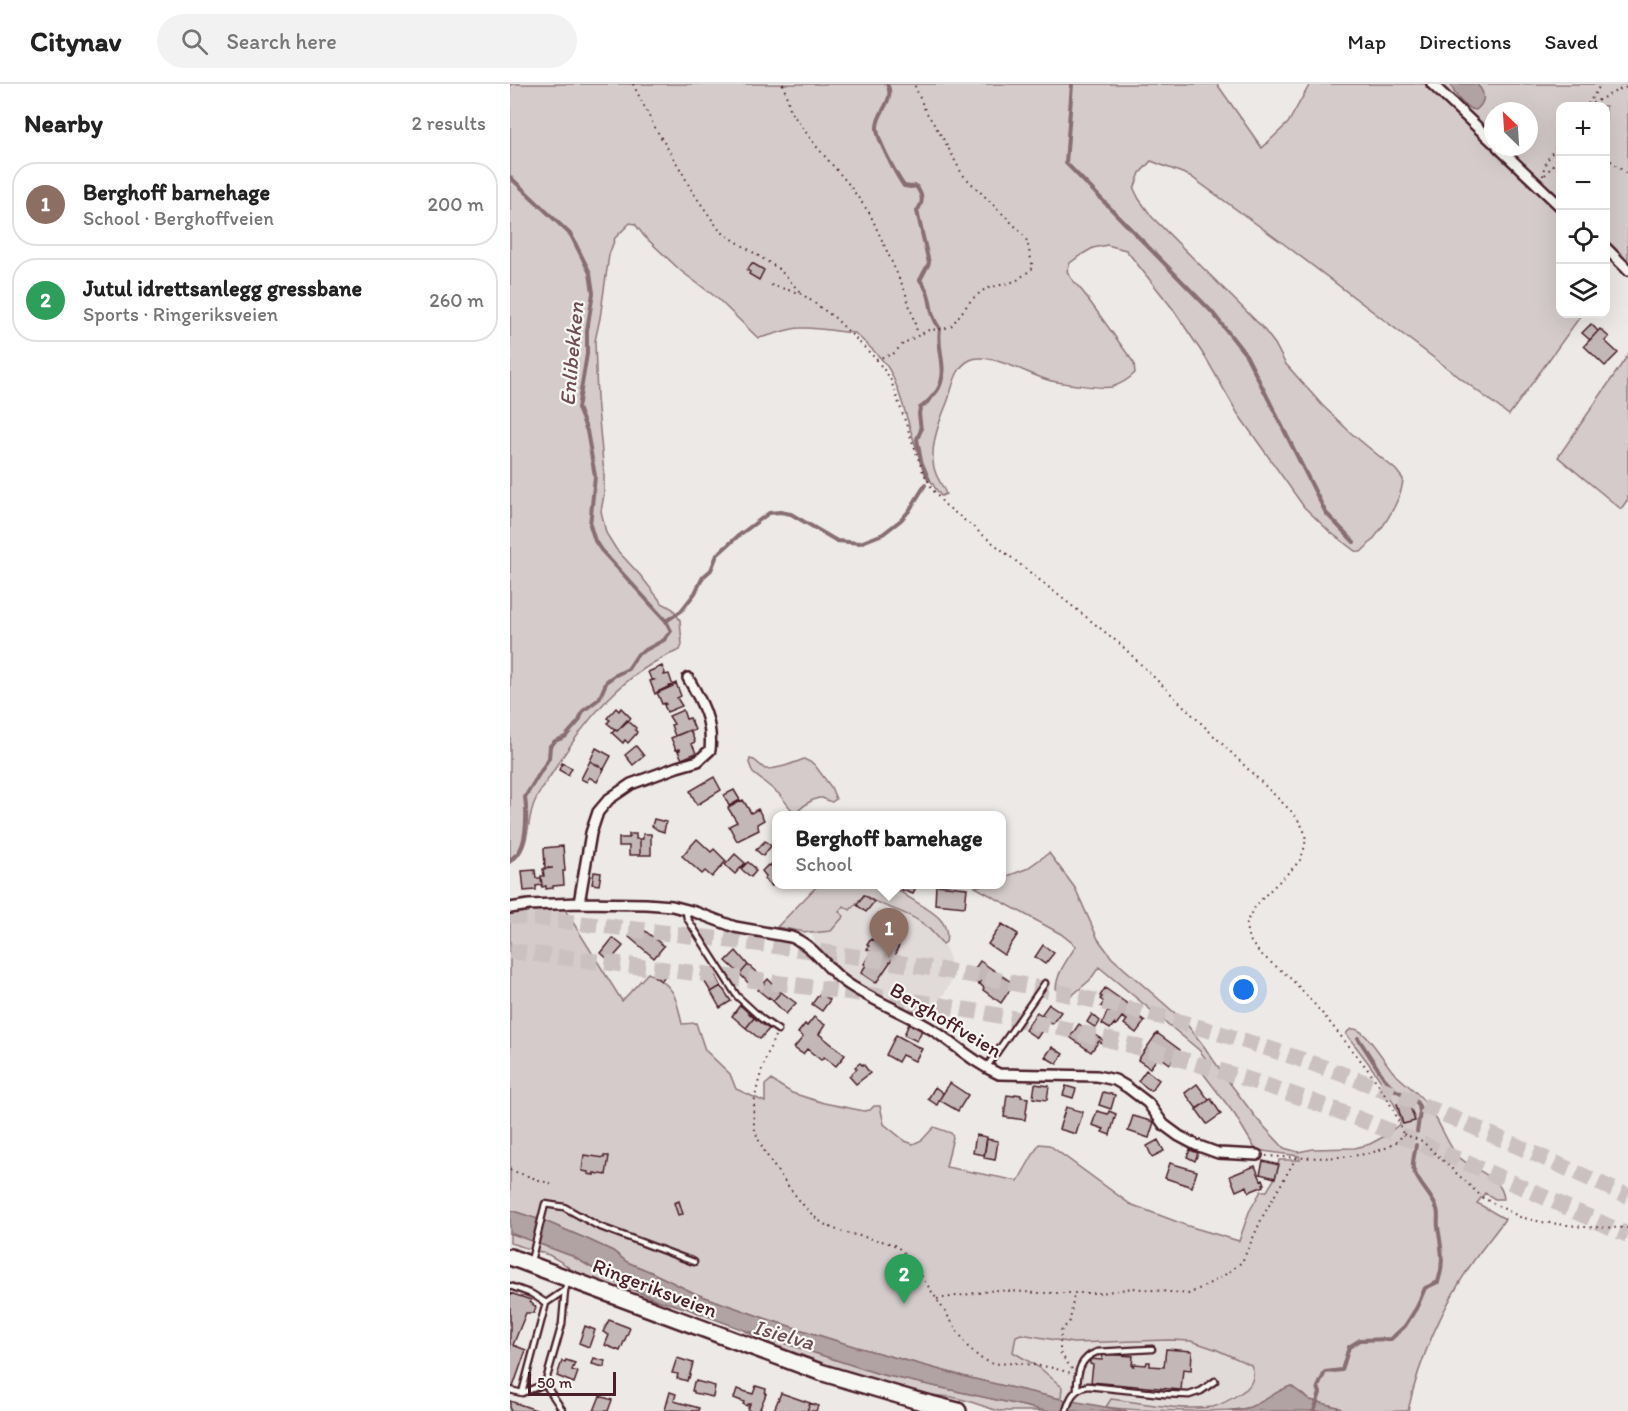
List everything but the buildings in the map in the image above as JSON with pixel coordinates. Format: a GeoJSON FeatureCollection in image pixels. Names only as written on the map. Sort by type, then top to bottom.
{"type":"FeatureCollection","features":[{"type":"Feature","properties":{"kind":"main road","name":"Ringeriksveien"},"geometry":{"type":"LineString","coordinates":[[510,1257],[532,1257],[567,1284],[820,1372],[958,1411]]}},
{"type":"Feature","properties":{"kind":"street"},"geometry":{"type":"LineString","coordinates":[[1432,84],[1484,133]]}},
{"type":"Feature","properties":{"kind":"street"},"geometry":{"type":"LineString","coordinates":[[1507,156],[1556,202]]}},
{"type":"Feature","properties":{"kind":"street"},"geometry":{"type":"LineString","coordinates":[[1610,254],[1628,270]]}},
{"type":"Feature","properties":{"kind":"street"},"geometry":{"type":"LineString","coordinates":[[579,903],[591,833],[598,812],[609,799],[631,784],[698,761],[710,750],[711,738],[707,713],[688,678]]}},
{"type":"Feature","properties":{"kind":"street","name":"Berghoffveien"},"geometry":{"type":"LineString","coordinates":[[510,908],[579,903],[672,906],[735,927],[800,940],[846,983],[934,1031],[986,1068],[999,1074],[1097,1076],[1115,1080],[1148,1103],[1164,1125],[1196,1145],[1218,1153],[1257,1155]]}},
{"type":"Feature","properties":{"kind":"lane"},"geometry":{"type":"LineString","coordinates":[[686,910],[687,918],[737,996],[778,1030]]}},
{"type":"Feature","properties":{"kind":"lane"},"geometry":{"type":"LineString","coordinates":[[986,1068],[1045,983]]}},
{"type":"Feature","properties":{"kind":"lane"},"geometry":{"type":"LineString","coordinates":[[532,1257],[545,1204],[564,1207],[598,1226],[694,1263]]}},
{"type":"Feature","properties":{"kind":"lane"},"geometry":{"type":"LineString","coordinates":[[522,1393],[546,1303],[567,1284]]}},
{"type":"Feature","properties":{"kind":"lane"},"geometry":{"type":"LineString","coordinates":[[563,1411],[545,1384],[562,1324],[567,1284]]}},
{"type":"Feature","properties":{"kind":"lane"},"geometry":{"type":"LineString","coordinates":[[510,1286],[532,1294],[546,1303]]}},
{"type":"Feature","properties":{"kind":"lane"},"geometry":{"type":"LineString","coordinates":[[1077,1390],[1077,1375],[1086,1357],[1098,1352],[1152,1349]]}},
{"type":"Feature","properties":{"kind":"lane"},"geometry":{"type":"LineString","coordinates":[[1066,1411],[1071,1397],[1083,1387],[1190,1395],[1201,1391],[1215,1381]]}},
{"type":"Feature","properties":{"kind":"lane"},"geometry":{"type":"LineString","coordinates":[[510,1390],[522,1393],[545,1384]]}},
{"type":"Feature","properties":{"kind":"path"},"geometry":{"type":"LineString","coordinates":[[633,84],[654,126],[692,191],[720,231],[778,268],[802,294],[835,318],[876,358],[890,378],[922,472],[944,504],[1120,644],[1302,824],[1306,835],[1299,860],[1255,908],[1249,917],[1248,933],[1258,951],[1291,979],[1369,1070],[1389,1101],[1403,1134],[1422,1141],[1483,1198],[1520,1217],[1585,1227],[1628,1228]]}},
{"type":"Feature","properties":{"kind":"path"},"geometry":{"type":"LineString","coordinates":[[783,84],[791,112],[870,214],[905,291],[919,336]]}},
{"type":"Feature","properties":{"kind":"path"},"geometry":{"type":"LineString","coordinates":[[876,358],[892,354],[904,343],[929,330],[944,329],[952,325],[972,299],[985,289],[1016,281],[1033,268],[1027,241],[1021,232],[962,174],[925,110],[914,84]]}},
{"type":"Feature","properties":{"kind":"path"},"geometry":{"type":"LineString","coordinates":[[1590,102],[1601,84]]}},
{"type":"Feature","properties":{"kind":"path"},"geometry":{"type":"LineString","coordinates":[[1595,102],[1628,87]]}},
{"type":"Feature","properties":{"kind":"path"},"geometry":{"type":"LineString","coordinates":[[1556,148],[1547,160],[1543,177],[1556,161]]}},
{"type":"Feature","properties":{"kind":"path"},"geometry":{"type":"LineString","coordinates":[[1610,161],[1628,175]]}},
{"type":"Feature","properties":{"kind":"path"},"geometry":{"type":"LineString","coordinates":[[771,285],[802,294]]}},
{"type":"Feature","properties":{"kind":"path"},"geometry":{"type":"LineString","coordinates":[[778,1030],[758,1081],[754,1106],[755,1132],[784,1180],[806,1208],[822,1223],[837,1230],[886,1242],[897,1246],[904,1252],[968,1347],[980,1358],[993,1364],[1017,1363],[1049,1367],[1077,1375]]}},
{"type":"Feature","properties":{"kind":"path"},"geometry":{"type":"LineString","coordinates":[[1257,1155],[1296,1158],[1369,1154],[1399,1141],[1403,1134]]}},
{"type":"Feature","properties":{"kind":"path"},"geometry":{"type":"LineString","coordinates":[[936,1299],[996,1290],[1101,1293],[1133,1288],[1189,1293],[1222,1277],[1242,1262],[1263,1216],[1296,1158]]}},
{"type":"Feature","properties":{"kind":"path"},"geometry":{"type":"LineString","coordinates":[[510,1170],[551,1184]]}},
{"type":"Feature","properties":{"kind":"path"},"geometry":{"type":"LineString","coordinates":[[1074,1293],[1070,1321],[1062,1331],[1060,1353],[1077,1375]]}},
{"type":"Feature","properties":{"kind":"shaded area"},"geometry":{"type":"Polygon","coordinates":[[[510,84],[1217,84],[1262,148],[1288,123],[1310,84],[1427,84],[1484,140],[1484,156],[1501,156],[1556,210],[1556,318],[1579,318],[1509,415],[1284,244],[1190,176],[1151,161],[1140,173],[1134,189],[1152,217],[1262,327],[1275,344],[1285,363],[1322,405],[1351,433],[1396,470],[1403,479],[1394,508],[1375,537],[1361,552],[1355,551],[1330,532],[1304,507],[1238,414],[1207,360],[1173,309],[1126,250],[1107,245],[1093,248],[1070,263],[1067,271],[1134,363],[1135,373],[1124,382],[1112,387],[1090,386],[1048,380],[998,361],[978,358],[970,360],[957,373],[933,447],[936,474],[946,494],[941,496],[924,468],[889,369],[855,333],[801,328],[758,338],[717,298],[681,271],[644,236],[635,224],[630,223],[615,238],[609,255],[595,341],[597,398],[604,474],[601,511],[606,533],[616,549],[662,603],[673,609],[680,620],[682,645],[680,650],[660,659],[624,684],[593,716],[537,797],[522,851],[510,863],[510,84]]]}},
{"type":"Feature","properties":{"kind":"shaded area"},"geometry":{"type":"Polygon","coordinates":[[[1440,84],[1479,87],[1476,84],[1628,84],[1628,265],[1610,248],[1610,102],[1556,102],[1556,197],[1513,156],[1538,156],[1538,102],[1484,102],[1484,127],[1440,84]]]}},
{"type":"Feature","properties":{"kind":"shaded area"},"geometry":{"type":"Polygon","coordinates":[[[1628,355],[1628,499],[1621,509],[1558,457],[1628,355]]]}},
{"type":"Feature","properties":{"kind":"shaded area"},"geometry":{"type":"Polygon","coordinates":[[[750,759],[754,760],[765,769],[804,759],[814,764],[831,787],[836,799],[832,802],[822,798],[814,799],[798,811],[793,811],[779,794],[753,773],[749,763],[750,759]]]}},
{"type":"Feature","properties":{"kind":"shaded area"},"geometry":{"type":"Polygon","coordinates":[[[1049,853],[1075,888],[1098,939],[1112,958],[1185,1022],[1257,1119],[1284,1148],[1298,1152],[1313,1149],[1355,1148],[1383,1137],[1401,1123],[1386,1089],[1346,1034],[1351,1029],[1358,1030],[1372,1043],[1395,1074],[1425,1102],[1456,1154],[1498,1184],[1504,1199],[1495,1199],[1485,1193],[1477,1203],[1505,1219],[1474,1260],[1443,1313],[1419,1371],[1408,1411],[1344,1411],[1310,1400],[1291,1386],[1255,1406],[1243,1409],[1161,1411],[1106,1407],[1111,1399],[1175,1407],[1213,1407],[1228,1401],[1251,1384],[1253,1373],[1251,1365],[1191,1341],[1073,1343],[1021,1334],[1016,1336],[1013,1352],[1040,1368],[1062,1387],[1061,1399],[970,1378],[853,1346],[767,1319],[696,1294],[627,1262],[613,1251],[587,1239],[547,1222],[510,1210],[510,913],[541,907],[564,908],[622,1001],[648,973],[669,987],[676,999],[682,1024],[696,1023],[705,1050],[730,1074],[736,1089],[765,1102],[765,1085],[771,1080],[792,1093],[824,1103],[864,1111],[880,1106],[884,1124],[905,1141],[913,1144],[922,1140],[934,1127],[951,1133],[953,1137],[946,1167],[1018,1181],[1039,1144],[1049,1145],[1130,1204],[1188,1226],[1239,1241],[1249,1212],[1261,1191],[1267,1191],[1275,1178],[1279,1160],[1300,1160],[1299,1156],[1256,1150],[1235,1115],[1203,1073],[1211,1065],[1199,1050],[1099,967],[1090,980],[1069,998],[1056,989],[1060,972],[1076,946],[1061,934],[979,889],[1006,889],[1006,876],[1026,869],[1049,853]]]}},
{"type":"Feature","properties":{"kind":"shaded area"},"geometry":{"type":"Polygon","coordinates":[[[814,889],[897,889],[936,915],[946,931],[946,942],[943,944],[928,927],[915,919],[864,895],[850,910],[844,906],[839,912],[844,916],[831,931],[811,933],[777,927],[814,889]]]}},
{"type":"Feature","properties":{"kind":"shaded area"},"geometry":{"type":"Polygon","coordinates":[[[864,895],[874,902],[922,923],[943,944],[948,954],[953,978],[944,994],[925,1017],[861,986],[818,949],[811,933],[831,931],[843,916],[839,912],[841,908],[844,906],[850,910],[864,895]]]}},
{"type":"Feature","properties":{"kind":"shaded area"},"geometry":{"type":"Polygon","coordinates":[[[510,1233],[572,1256],[616,1282],[657,1300],[647,1299],[579,1276],[549,1255],[510,1243],[510,1233]]]}},
{"type":"Feature","properties":{"kind":"shaded area"},"geometry":{"type":"Polygon","coordinates":[[[744,1330],[879,1374],[1046,1411],[998,1411],[952,1397],[926,1395],[884,1384],[771,1347],[744,1330]]]}},
{"type":"Feature","properties":{"kind":"shaded area"},"geometry":{"type":"Polygon","coordinates":[[[1021,1334],[1073,1343],[1191,1341],[1251,1365],[1254,1380],[1229,1401],[1193,1411],[1111,1399],[1106,1407],[1061,1399],[1062,1387],[1040,1368],[1013,1352],[1016,1336],[1021,1334]]]}},
{"type":"Feature","properties":{"kind":"water"},"geometry":{"type":"Polygon","coordinates":[[[1451,84],[1476,84],[1484,97],[1482,104],[1476,110],[1468,107],[1457,97],[1451,84]]]}},
{"type":"Feature","properties":{"kind":"water","name":"Isielva"},"geometry":{"type":"Polygon","coordinates":[[[510,1210],[547,1222],[587,1239],[613,1251],[627,1262],[696,1294],[767,1319],[853,1346],[970,1378],[1061,1399],[1127,1411],[1046,1411],[879,1374],[657,1300],[616,1282],[572,1256],[510,1233],[510,1210]]]}},
{"type":"Feature","properties":{"kind":"water"},"geometry":{"type":"Polygon","coordinates":[[[1291,1386],[1310,1400],[1344,1411],[1228,1411],[1249,1407],[1291,1386]]]}},
{"type":"Feature","properties":{"kind":"waterway"},"geometry":{"type":"LineString","coordinates":[[887,84],[888,101],[878,122],[878,132],[888,157],[904,186],[916,186],[921,196],[922,201],[917,211],[929,263],[920,280],[925,286],[933,316],[940,329],[943,368],[941,383],[937,391],[920,408],[921,430],[917,439],[921,461],[929,480]]}},
{"type":"Feature","properties":{"kind":"waterway"},"geometry":{"type":"LineString","coordinates":[[1072,84],[1066,163],[1212,312],[1246,355],[1326,513],[1354,542]]}},
{"type":"Feature","properties":{"kind":"waterway","name":"Enlibekken"},"geometry":{"type":"LineString","coordinates":[[510,177],[571,235],[590,273],[593,293],[587,330],[587,354],[578,408],[587,431],[595,476],[590,525],[595,541],[601,550],[666,621],[671,631],[664,640],[638,654],[628,669],[607,681],[599,699],[583,711],[579,721],[565,737],[550,746],[549,758],[525,797],[524,838],[519,851],[510,860]]}},
{"type":"Feature","properties":{"kind":"waterway"},"geometry":{"type":"LineString","coordinates":[[666,621],[681,611],[695,593],[703,577],[711,570],[717,555],[769,513],[791,514],[837,541],[860,543],[883,534],[901,520],[925,485]]}},
{"type":"Feature","properties":{"kind":"waterway"},"geometry":{"type":"LineString","coordinates":[[1358,1038],[1384,1078],[1395,1090],[1415,1100],[1419,1106],[1417,1132]]}},
{"type":"Feature","properties":{"kind":"waterway"},"geometry":{"type":"LineString","coordinates":[[1314,1411],[1320,1393],[1318,1387],[1325,1372],[1342,1370],[1349,1347],[1360,1340],[1391,1339],[1405,1326],[1425,1288],[1438,1282],[1442,1261],[1438,1211],[1413,1168],[1416,1145]]}},
{"type":"Feature","properties":{"kind":"tunnel"},"geometry":{"type":"LineString","coordinates":[[510,915],[811,950],[886,961],[1035,987],[1145,1013],[1250,1043],[1353,1078],[1448,1116],[1628,1196]]}},
{"type":"Feature","properties":{"kind":"tunnel"},"geometry":{"type":"LineString","coordinates":[[510,951],[883,997],[970,1010],[1099,1037],[1211,1068],[1322,1105],[1438,1151],[1628,1235]]}},
{"type":"Feature","properties":{"kind":"place","name":"Berghoff barnehage"},"geometry":{"type":"Point","coordinates":[889,958]}},
{"type":"Feature","properties":{"kind":"place","name":"Jutul idrettsanlegg gressbane"},"geometry":{"type":"Point","coordinates":[904,1304]}}]}
